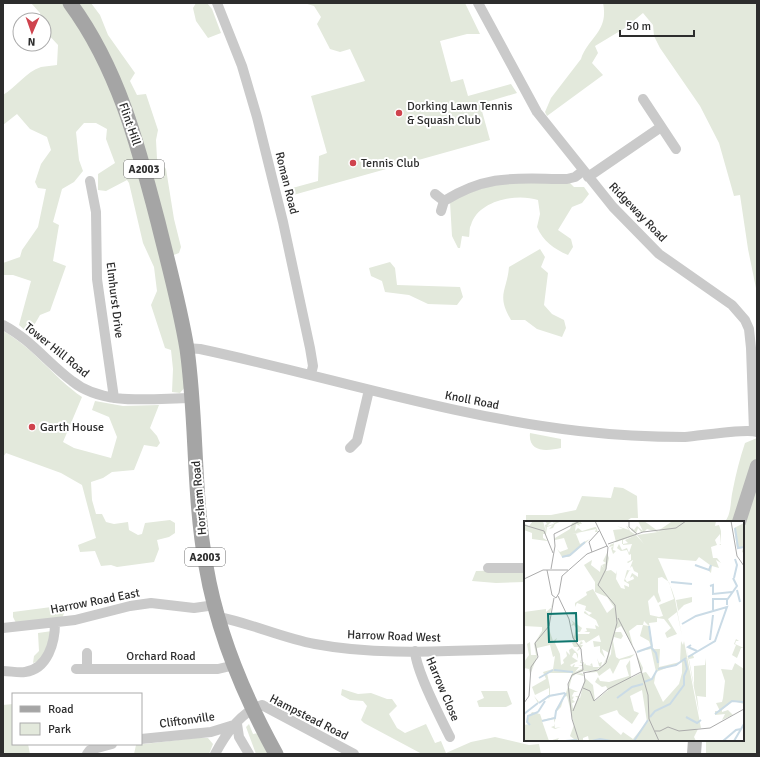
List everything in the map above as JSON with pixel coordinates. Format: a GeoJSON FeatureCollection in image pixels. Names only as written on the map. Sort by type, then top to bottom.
{"type":"FeatureCollection","features":[{"type":"Feature","properties":{"kind":"main road","name":"Flint Hill"},"geometry":{"type":"LineString","coordinates":[[70,3],[96,45],[117,88],[136,140],[169,266],[186,348]]}},
{"type":"Feature","properties":{"kind":"main road","name":"Horsham Road"},"geometry":{"type":"LineString","coordinates":[[186,348],[192,398],[200,520],[206,566],[217,611],[235,665],[252,708],[276,754]]}},
{"type":"Feature","properties":{"kind":"street","name":"Roman Road"},"geometry":{"type":"LineString","coordinates":[[216,3],[229,30],[242,66],[269,162],[310,348],[313,366],[311,374]]}},
{"type":"Feature","properties":{"kind":"street","name":"Ridgeway Road"},"geometry":{"type":"LineString","coordinates":[[478,3],[537,112],[586,174],[642,238],[659,254],[732,305],[745,320],[749,329],[751,348],[755,432]]}},
{"type":"Feature","properties":{"kind":"street"},"geometry":{"type":"LineString","coordinates":[[643,99],[676,149]]}},
{"type":"Feature","properties":{"kind":"street"},"geometry":{"type":"LineString","coordinates":[[436,194],[442,206],[471,186],[505,178],[567,179],[586,174],[661,127]]}},
{"type":"Feature","properties":{"kind":"street","name":"Elmhurst Drive"},"geometry":{"type":"LineString","coordinates":[[90,181],[96,212],[97,279],[114,398]]}},
{"type":"Feature","properties":{"kind":"street","name":"Tower Hill Road"},"geometry":{"type":"LineString","coordinates":[[3,325],[33,345],[72,382],[99,394],[114,398],[192,398]]}},
{"type":"Feature","properties":{"kind":"street","name":"Knoll Road"},"geometry":{"type":"LineString","coordinates":[[186,348],[230,355],[311,374],[369,390],[466,412],[578,431],[660,437],[755,432]]}},
{"type":"Feature","properties":{"kind":"street"},"geometry":{"type":"LineString","coordinates":[[350,448],[357,440],[369,390]]}},
{"type":"Feature","properties":{"kind":"street"},"geometry":{"type":"LineString","coordinates":[[740,521],[757,466]]}},
{"type":"Feature","properties":{"kind":"street"},"geometry":{"type":"LineString","coordinates":[[488,568],[524,568]]}},
{"type":"Feature","properties":{"kind":"street","name":"Harrow Road East"},"geometry":{"type":"LineString","coordinates":[[3,628],[75,620],[130,606],[151,604],[217,611]]}},
{"type":"Feature","properties":{"kind":"street","name":"Harrow Road West"},"geometry":{"type":"LineString","coordinates":[[217,611],[314,644],[376,651],[524,649]]}},
{"type":"Feature","properties":{"kind":"street"},"geometry":{"type":"LineString","coordinates":[[3,671],[26,672],[43,663],[53,646],[55,623]]}},
{"type":"Feature","properties":{"kind":"street","name":"Harrow Close"},"geometry":{"type":"LineString","coordinates":[[415,651],[415,657],[427,688],[450,737]]}},
{"type":"Feature","properties":{"kind":"street","name":"Orchard Road"},"geometry":{"type":"LineString","coordinates":[[87,653],[82,669],[218,669],[235,665]]}},
{"type":"Feature","properties":{"kind":"street","name":"Hampstead Road"},"geometry":{"type":"LineString","coordinates":[[252,708],[262,705],[354,754]]}},
{"type":"Feature","properties":{"kind":"street","name":"Cliftonville"},"geometry":{"type":"LineString","coordinates":[[215,754],[223,740],[246,712],[252,708]]}},
{"type":"Feature","properties":{"kind":"street"},"geometry":{"type":"LineString","coordinates":[[237,724],[239,737],[249,754]]}},
{"type":"Feature","properties":{"kind":"street","name":"Cliftonville"},"geometry":{"type":"LineString","coordinates":[[142,739],[211,732],[237,724]]}},
{"type":"Feature","properties":{"kind":"street"},"geometry":{"type":"LineString","coordinates":[[694,754],[695,741]]}},
{"type":"Feature","properties":{"kind":"street"},"geometry":{"type":"LineString","coordinates":[[87,754],[90,750],[108,745]]}},
{"type":"Feature","properties":{"kind":"green space"},"geometry":{"type":"Polygon","coordinates":[[[31,3],[65,3],[92,46],[114,94],[132,145],[153,221],[179,333],[186,386],[180,393],[172,392],[173,369],[171,350],[165,348],[151,305],[157,291],[154,267],[143,243],[129,183],[127,180],[106,191],[98,190],[98,174],[115,163],[106,139],[107,129],[96,123],[84,123],[76,132],[79,160],[83,171],[74,182],[62,189],[53,222],[59,225],[53,261],[66,266],[50,311],[40,315],[29,334],[19,325],[31,281],[13,275],[3,275],[3,263],[20,257],[22,250],[38,227],[46,189],[38,188],[35,182],[41,164],[51,150],[47,137],[30,129],[17,114],[3,125],[3,95],[36,69],[57,65],[58,45],[52,39],[52,12],[39,12],[31,3]]]}},
{"type":"Feature","properties":{"kind":"green space"},"geometry":{"type":"Polygon","coordinates":[[[75,3],[91,3],[100,15],[108,35],[135,73],[130,81],[137,95],[146,94],[158,130],[156,140],[157,159],[166,169],[174,219],[181,247],[179,253],[171,256],[152,191],[75,3]]]}},
{"type":"Feature","properties":{"kind":"green space"},"geometry":{"type":"Polygon","coordinates":[[[196,3],[207,3],[212,9],[221,33],[208,38],[196,21],[193,8],[196,3]]]}},
{"type":"Feature","properties":{"kind":"green space","name":"Dorking Lawn Tennis & Squash Club"},"geometry":{"type":"Polygon","coordinates":[[[304,3],[465,3],[480,34],[467,34],[440,41],[451,82],[463,79],[468,96],[511,84],[517,93],[480,104],[490,140],[286,197],[285,190],[318,181],[319,156],[327,153],[311,96],[365,81],[350,49],[340,52],[330,49],[317,24],[321,17],[314,6],[304,3]]]}},
{"type":"Feature","properties":{"kind":"green space"},"geometry":{"type":"Polygon","coordinates":[[[603,3],[757,3],[757,293],[748,249],[740,195],[734,196],[719,143],[700,106],[660,48],[654,36],[653,25],[643,13],[625,28],[595,46],[598,53],[592,63],[603,75],[547,116],[545,112],[551,98],[581,59],[584,51],[601,28],[604,13],[603,3]]]}},
{"type":"Feature","properties":{"kind":"green space"},"geometry":{"type":"Polygon","coordinates":[[[567,180],[574,187],[584,187],[589,194],[582,203],[572,207],[558,230],[571,239],[573,247],[568,255],[554,247],[539,232],[537,227],[540,214],[538,200],[520,197],[499,200],[481,210],[475,216],[470,226],[469,237],[462,236],[460,248],[458,248],[452,236],[450,202],[460,196],[497,183],[567,180]]]}},
{"type":"Feature","properties":{"kind":"green space"},"geometry":{"type":"Polygon","coordinates":[[[540,249],[545,257],[541,267],[548,273],[544,305],[552,314],[564,320],[566,328],[562,337],[537,329],[525,320],[511,320],[504,305],[503,299],[509,267],[540,249]]]}},
{"type":"Feature","properties":{"kind":"green space"},"geometry":{"type":"Polygon","coordinates":[[[390,262],[395,268],[397,285],[460,287],[463,297],[457,305],[428,304],[409,295],[385,292],[382,281],[371,276],[369,268],[390,262]]]}},
{"type":"Feature","properties":{"kind":"green space"},"geometry":{"type":"Polygon","coordinates":[[[3,331],[34,354],[62,381],[82,397],[63,442],[74,448],[111,458],[117,437],[109,417],[92,410],[95,401],[123,406],[159,405],[150,428],[157,436],[160,443],[157,447],[144,445],[134,470],[112,472],[103,478],[91,482],[92,500],[96,514],[102,514],[106,522],[114,524],[128,522],[129,530],[138,535],[142,534],[145,523],[170,520],[175,523],[175,533],[169,537],[157,540],[159,549],[154,562],[117,567],[111,565],[101,566],[95,551],[80,552],[78,545],[96,538],[82,485],[61,473],[6,453],[3,457],[3,331]]]}},
{"type":"Feature","properties":{"kind":"green space"},"geometry":{"type":"Polygon","coordinates":[[[530,433],[561,439],[561,448],[545,450],[535,447],[530,440],[530,433]]]}},
{"type":"Feature","properties":{"kind":"green space"},"geometry":{"type":"Polygon","coordinates":[[[757,438],[757,754],[706,754],[706,741],[744,741],[744,521],[726,521],[730,510],[735,477],[745,443],[757,438]]]}},
{"type":"Feature","properties":{"kind":"green space"},"geometry":{"type":"Polygon","coordinates":[[[614,487],[623,488],[637,496],[638,518],[631,518],[626,521],[526,520],[526,515],[551,515],[576,510],[582,496],[611,498],[614,487]]]}},
{"type":"Feature","properties":{"kind":"green space"},"geometry":{"type":"Polygon","coordinates":[[[524,570],[524,582],[496,583],[472,581],[476,571],[524,570]]]}},
{"type":"Feature","properties":{"kind":"green space"},"geometry":{"type":"Polygon","coordinates":[[[59,606],[64,613],[62,619],[17,625],[13,617],[13,612],[59,606]]]}},
{"type":"Feature","properties":{"kind":"green space"},"geometry":{"type":"Polygon","coordinates":[[[52,631],[42,660],[33,663],[34,656],[39,651],[38,633],[52,631]]]}},
{"type":"Feature","properties":{"kind":"green space"},"geometry":{"type":"Polygon","coordinates":[[[342,689],[358,694],[371,693],[387,699],[392,699],[397,706],[389,714],[397,728],[405,733],[426,724],[435,743],[441,741],[446,753],[471,742],[495,737],[529,745],[539,744],[541,754],[422,754],[364,723],[361,720],[367,706],[363,701],[350,700],[341,695],[342,689]]]}},
{"type":"Feature","properties":{"kind":"green space"},"geometry":{"type":"Polygon","coordinates":[[[481,691],[507,691],[512,704],[506,707],[479,707],[477,701],[484,698],[481,691]]]}},
{"type":"Feature","properties":{"kind":"green space"},"geometry":{"type":"Polygon","coordinates":[[[12,704],[12,745],[28,745],[30,754],[3,754],[3,705],[12,704]]]}},
{"type":"Feature","properties":{"kind":"green space"},"geometry":{"type":"Polygon","coordinates":[[[249,724],[253,734],[260,733],[273,754],[256,754],[246,727],[249,724]]]}},
{"type":"Feature","properties":{"kind":"green space"},"geometry":{"type":"Polygon","coordinates":[[[195,738],[208,738],[213,744],[209,754],[134,754],[136,745],[195,738]]]}},
{"type":"Feature","properties":{"kind":"place","name":"Dorking Lawn Tennis & Squash Club"},"geometry":{"type":"Point","coordinates":[399,113]}},
{"type":"Feature","properties":{"kind":"place","name":"Tennis Club"},"geometry":{"type":"Point","coordinates":[353,163]}},
{"type":"Feature","properties":{"kind":"place","name":"Garth House"},"geometry":{"type":"Point","coordinates":[32,427]}}]}
